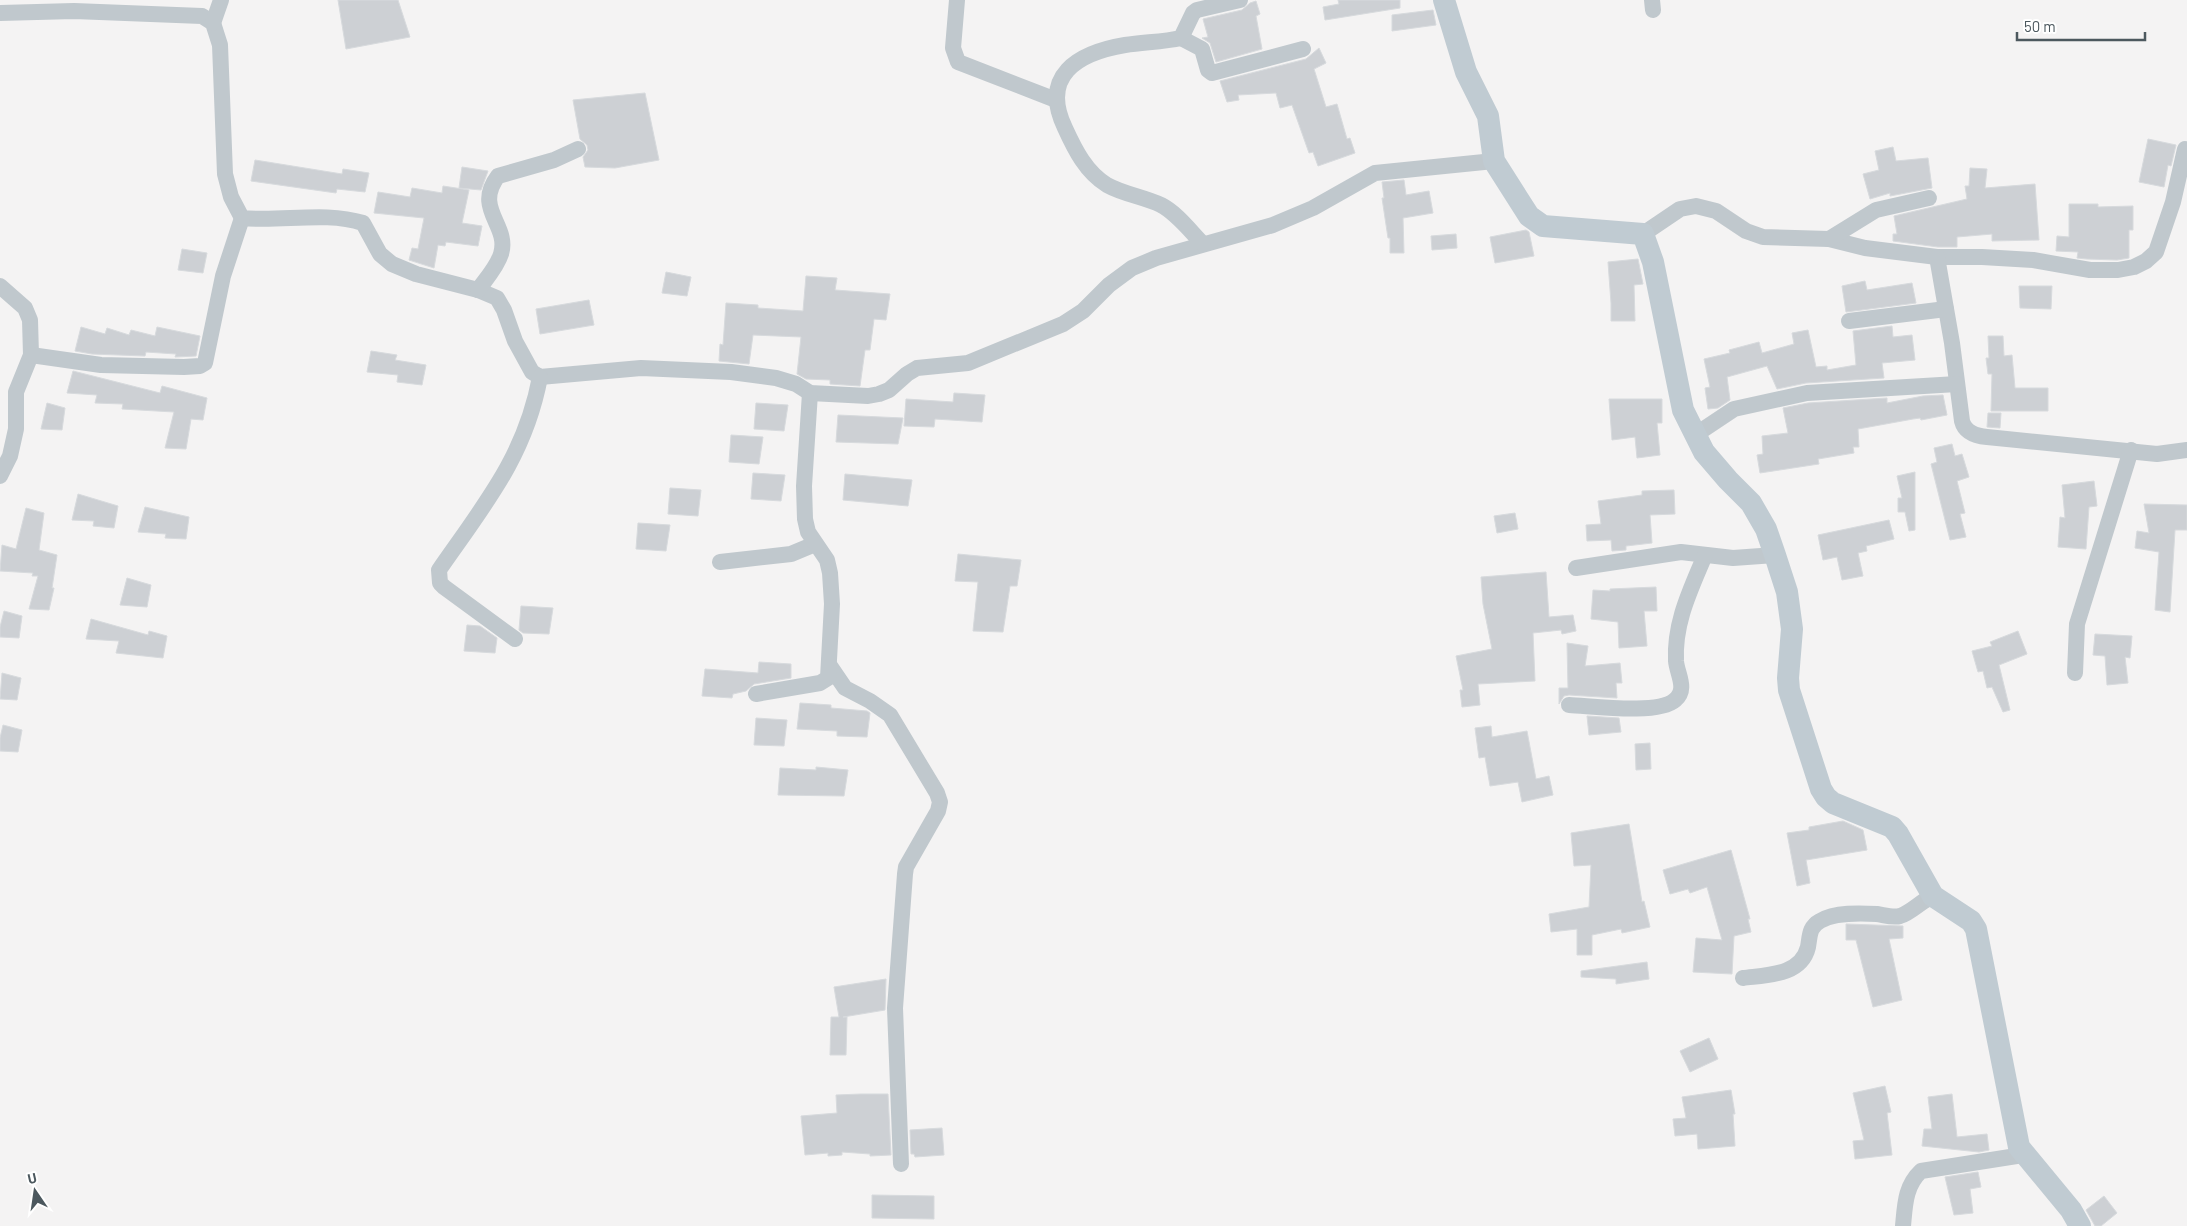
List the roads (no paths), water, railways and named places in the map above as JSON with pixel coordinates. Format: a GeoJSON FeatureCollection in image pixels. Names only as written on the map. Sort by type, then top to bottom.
{"type":"FeatureCollection","features":[{"type":"Feature","properties":{"kind":"street"},"geometry":{"type":"LineString","coordinates":[[31,355],[100,366],[200,366],[205,363],[223,276],[242,218],[231,197],[225,174],[220,46],[213,23],[221,0]]}},
{"type":"Feature","properties":{"kind":"street"},"geometry":{"type":"LineString","coordinates":[[957,0],[953,48],[958,62],[1056,100]]}},
{"type":"Feature","properties":{"kind":"street"},"geometry":{"type":"LineString","coordinates":[[1181,38],[1193,13],[1197,10],[1240,0]]}},
{"type":"Feature","properties":{"kind":"street"},"geometry":{"type":"LineString","coordinates":[[1444,0],[1466,72],[1488,116],[1494,161],[1529,216],[1543,226],[1643,234],[1680,209],[1696,206],[1716,211],[1746,231],[1763,237],[1829,239],[1864,248],[1937,257],[2033,260],[2090,270],[2118,270],[2134,267],[2146,261],[2156,252],[2175,193],[2185,149]]}},
{"type":"Feature","properties":{"kind":"street"},"geometry":{"type":"LineString","coordinates":[[0,11],[74,11],[202,16],[213,23]]}},
{"type":"Feature","properties":{"kind":"street"},"geometry":{"type":"LineString","coordinates":[[1203,244],[1162,206],[1108,185],[1089,170],[1075,149],[1063,124],[1056,100],[1061,77],[1074,64],[1094,53],[1124,45],[1181,38],[1202,49],[1208,70],[1212,73],[1303,49]]}},
{"type":"Feature","properties":{"kind":"street"},"geometry":{"type":"LineString","coordinates":[[478,290],[501,254],[503,243],[489,203],[488,196],[492,183],[498,176],[554,160],[578,150]]}},
{"type":"Feature","properties":{"kind":"street"},"geometry":{"type":"LineString","coordinates":[[242,218],[260,220],[345,217],[362,223],[380,254],[392,264],[416,274],[478,290],[497,298],[504,310],[514,341],[532,372],[540,377],[642,368],[731,372],[776,378],[796,384],[810,393],[868,396],[889,390],[917,368],[968,363],[1063,324],[1083,311],[1109,285],[1132,268],[1156,258],[1273,225],[1313,208],[1382,171],[1494,161]]}},
{"type":"Feature","properties":{"kind":"street"},"geometry":{"type":"LineString","coordinates":[[1829,239],[1876,210],[1929,198]]}},
{"type":"Feature","properties":{"kind":"street"},"geometry":{"type":"LineString","coordinates":[[1643,234],[1652,262],[1683,410],[1704,452],[1752,503],[1766,529],[1787,592],[1792,629],[1788,678],[1789,690],[1821,789],[1833,803],[1892,827],[1898,834],[1933,896],[1971,921],[1979,936],[2017,1142],[2023,1154],[2072,1210],[2080,1226]]}},
{"type":"Feature","properties":{"kind":"street"},"geometry":{"type":"LineString","coordinates":[[1937,257],[1963,426],[1976,436],[2157,454],[2187,450]]}},
{"type":"Feature","properties":{"kind":"street"},"geometry":{"type":"LineString","coordinates":[[0,286],[25,308],[30,320],[31,355],[16,392],[16,429],[10,456],[0,476]]}},
{"type":"Feature","properties":{"kind":"street"},"geometry":{"type":"LineString","coordinates":[[1849,321],[1946,309]]}},
{"type":"Feature","properties":{"kind":"street"},"geometry":{"type":"LineString","coordinates":[[515,638],[444,587],[440,583],[439,570],[505,476],[522,441],[535,404],[540,377]]}},
{"type":"Feature","properties":{"kind":"street"},"geometry":{"type":"LineString","coordinates":[[1695,435],[1734,410],[1747,405],[1807,393],[1957,384]]}},
{"type":"Feature","properties":{"kind":"street"},"geometry":{"type":"LineString","coordinates":[[756,694],[820,683],[828,678],[830,666],[830,573],[827,560],[808,532],[805,519],[804,486],[810,393]]}},
{"type":"Feature","properties":{"kind":"street"},"geometry":{"type":"LineString","coordinates":[[2075,673],[2077,624],[2131,450]]}},
{"type":"Feature","properties":{"kind":"street"},"geometry":{"type":"LineString","coordinates":[[720,562],[791,554],[815,544]]}},
{"type":"Feature","properties":{"kind":"street"},"geometry":{"type":"LineString","coordinates":[[1576,568],[1681,552],[1733,558],[1775,555]]}},
{"type":"Feature","properties":{"kind":"street"},"geometry":{"type":"LineString","coordinates":[[1569,705],[1646,709],[1674,702],[1680,695],[1681,682],[1676,662],[1677,632],[1683,606],[1705,554]]}},
{"type":"Feature","properties":{"kind":"street"},"geometry":{"type":"LineString","coordinates":[[830,666],[845,688],[870,701],[890,715],[929,779],[940,802],[938,812],[906,867],[905,874],[895,1008],[901,1164]]}},
{"type":"Feature","properties":{"kind":"street"},"geometry":{"type":"LineString","coordinates":[[1743,978],[1783,972],[1799,963],[1807,950],[1810,930],[1819,921],[1834,915],[1901,916],[1921,901],[1933,896]]}},
{"type":"Feature","properties":{"kind":"street"},"geometry":{"type":"LineString","coordinates":[[1903,1226],[1905,1204],[1911,1180],[1921,1171],[2023,1154]]}}]}
